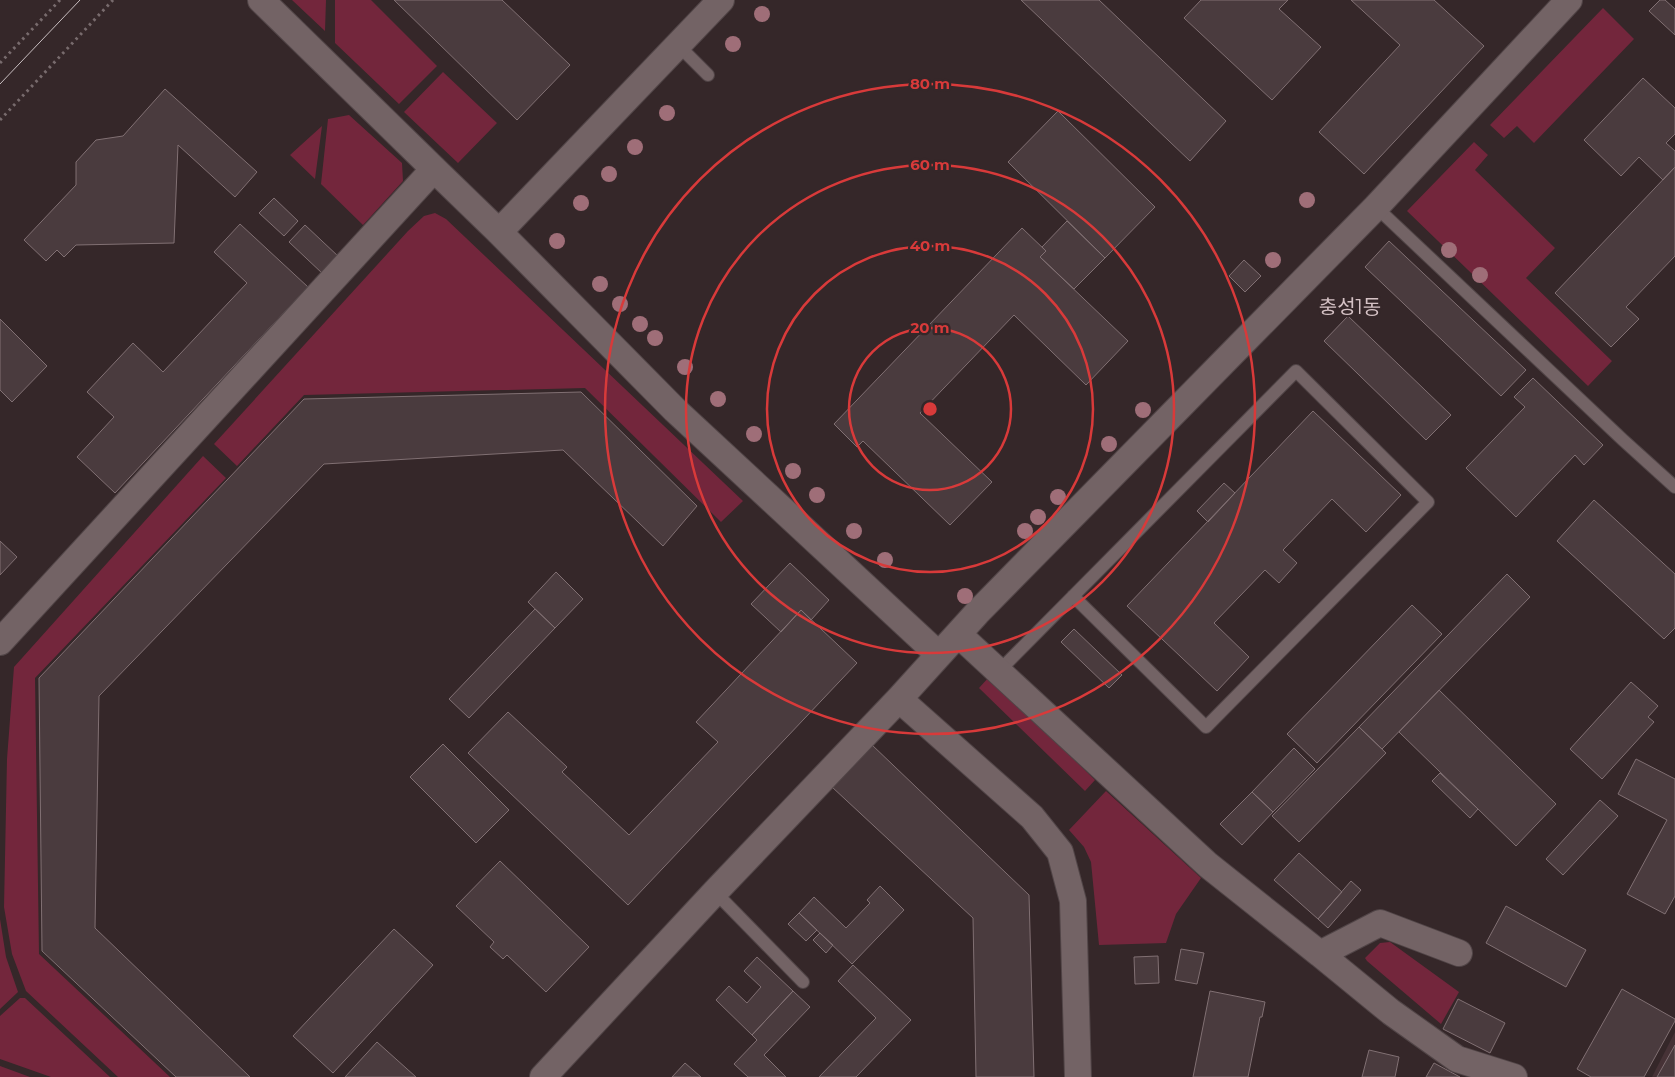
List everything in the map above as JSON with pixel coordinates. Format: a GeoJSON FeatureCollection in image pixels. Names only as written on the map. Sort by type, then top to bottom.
{"type":"FeatureCollection","features":[{"type":"Feature","properties":{"kind":"street"},"geometry":{"type":"LineString","coordinates":[[261,0],[499,232],[675,410],[940,655]]}},
{"type":"Feature","properties":{"kind":"street"},"geometry":{"type":"LineString","coordinates":[[499,232],[721,0]]}},
{"type":"Feature","properties":{"kind":"street"},"geometry":{"type":"LineString","coordinates":[[544,1077],[958,634],[1376,207],[1569,0]]}},
{"type":"Feature","properties":{"kind":"street"},"geometry":{"type":"LineString","coordinates":[[0,642],[434,170]]}},
{"type":"Feature","properties":{"kind":"street"},"geometry":{"type":"LineString","coordinates":[[958,634],[1208,864],[1392,1012],[1457,1059],[1514,1077]]}},
{"type":"Feature","properties":{"kind":"street"},"geometry":{"type":"LineString","coordinates":[[899,699],[1032,816],[1060,852],[1073,901],[1078,1077]]}},
{"type":"Feature","properties":{"kind":"street"},"geometry":{"type":"LineString","coordinates":[[1320,954],[1380,923],[1458,953]]}},
{"type":"Feature","properties":{"kind":"lane"},"geometry":{"type":"LineString","coordinates":[[678,45],[708,75]]}},
{"type":"Feature","properties":{"kind":"lane"},"geometry":{"type":"LineString","coordinates":[[1376,207],[1615,433],[1675,487]]}},
{"type":"Feature","properties":{"kind":"lane"},"geometry":{"type":"LineString","coordinates":[[999,671],[1073,596],[1296,371],[1428,502],[1206,727],[1073,596]]}},
{"type":"Feature","properties":{"kind":"lane"},"geometry":{"type":"LineString","coordinates":[[715,892],[803,982]]}},
{"type":"Feature","properties":{"kind":"path"},"geometry":{"type":"LineString","coordinates":[[0,63],[60,0]]}},
{"type":"Feature","properties":{"kind":"path"},"geometry":{"type":"LineString","coordinates":[[0,120],[114,0]]}},
{"type":"Feature","properties":{"kind":"shaded area"},"geometry":{"type":"Polygon","coordinates":[[[292,0],[326,0],[325,31],[292,0]]]}},
{"type":"Feature","properties":{"kind":"shaded area"},"geometry":{"type":"Polygon","coordinates":[[[335,0],[371,0],[437,66],[399,104],[335,43],[335,0]]]}},
{"type":"Feature","properties":{"kind":"shaded area"},"geometry":{"type":"Polygon","coordinates":[[[1603,8],[1634,39],[1534,143],[1517,126],[1504,138],[1490,125],[1603,8]]]}},
{"type":"Feature","properties":{"kind":"shaded area"},"geometry":{"type":"Polygon","coordinates":[[[443,72],[497,123],[458,163],[404,112],[443,72]]]}},
{"type":"Feature","properties":{"kind":"shaded area"},"geometry":{"type":"Polygon","coordinates":[[[349,115],[402,163],[403,181],[363,225],[321,184],[328,119],[349,115]]]}},
{"type":"Feature","properties":{"kind":"shaded area"},"geometry":{"type":"Polygon","coordinates":[[[322,126],[315,179],[290,155],[322,126]]]}},
{"type":"Feature","properties":{"kind":"shaded area"},"geometry":{"type":"Polygon","coordinates":[[[1474,142],[1488,155],[1475,170],[1555,248],[1526,278],[1612,361],[1588,386],[1407,211],[1474,142]]]}},
{"type":"Feature","properties":{"kind":"shaded area"},"geometry":{"type":"Polygon","coordinates":[[[435,213],[446,219],[743,501],[721,522],[585,388],[304,395],[237,466],[214,444],[408,231],[424,216],[435,213]]]}},
{"type":"Feature","properties":{"kind":"shaded area"},"geometry":{"type":"Polygon","coordinates":[[[203,456],[226,478],[35,678],[39,954],[170,1077],[118,1077],[26,991],[12,954],[4,907],[7,759],[14,667],[203,456]]]}},
{"type":"Feature","properties":{"kind":"shaded area"},"geometry":{"type":"Polygon","coordinates":[[[989,677],[1095,780],[1085,791],[979,688],[989,677]]]}},
{"type":"Feature","properties":{"kind":"shaded area"},"geometry":{"type":"Polygon","coordinates":[[[1106,791],[1201,878],[1176,914],[1166,943],[1099,945],[1091,862],[1084,847],[1069,830],[1106,791]]]}},
{"type":"Feature","properties":{"kind":"shaded area"},"geometry":{"type":"Polygon","coordinates":[[[0,919],[6,957],[18,992],[0,1009],[0,919]]]}},
{"type":"Feature","properties":{"kind":"shaded area"},"geometry":{"type":"Polygon","coordinates":[[[1390,942],[1459,992],[1441,1024],[1365,958],[1380,943],[1390,942]]]}},
{"type":"Feature","properties":{"kind":"shaded area"},"geometry":{"type":"Polygon","coordinates":[[[20,998],[25,998],[110,1077],[51,1077],[0,1059],[0,1016],[20,998]]]}},
{"type":"Feature","properties":{"kind":"shaded area"},"geometry":{"type":"Polygon","coordinates":[[[1675,1032],[1675,1077],[1652,1077],[1675,1032]]]}},
{"type":"Feature","properties":{"kind":"shaded area"},"geometry":{"type":"Polygon","coordinates":[[[0,1066],[30,1077],[0,1077],[0,1066]]]}},
{"type":"Feature","properties":{"kind":"building"},"geometry":{"type":"Polygon","coordinates":[[[394,0],[502,0],[570,65],[517,120],[394,0]]]}},
{"type":"Feature","properties":{"kind":"building"},"geometry":{"type":"Polygon","coordinates":[[[1021,0],[1099,0],[1226,121],[1190,161],[1021,0]]]}},
{"type":"Feature","properties":{"kind":"building"},"geometry":{"type":"Polygon","coordinates":[[[1201,0],[1288,0],[1279,9],[1321,47],[1272,100],[1184,18],[1201,0]]]}},
{"type":"Feature","properties":{"kind":"building"},"geometry":{"type":"Polygon","coordinates":[[[1351,0],[1434,0],[1484,46],[1364,174],[1319,132],[1400,45],[1351,0]]]}},
{"type":"Feature","properties":{"kind":"building"},"geometry":{"type":"Polygon","coordinates":[[[1660,0],[1665,0],[1675,9],[1675,35],[1649,11],[1660,0]]]}},
{"type":"Feature","properties":{"kind":"building"},"geometry":{"type":"Polygon","coordinates":[[[1643,78],[1675,108],[1675,134],[1666,143],[1675,151],[1675,167],[1663,180],[1639,157],[1621,176],[1584,140],[1643,78]]]}},
{"type":"Feature","properties":{"kind":"building"},"geometry":{"type":"Polygon","coordinates":[[[165,89],[257,172],[235,197],[178,145],[174,243],[76,245],[64,257],[57,250],[46,261],[24,240],[76,185],[76,162],[96,140],[123,136],[165,89]]]}},
{"type":"Feature","properties":{"kind":"building"},"geometry":{"type":"Polygon","coordinates":[[[1058,111],[1155,207],[1105,258],[1008,162],[1058,111]]]}},
{"type":"Feature","properties":{"kind":"building"},"geometry":{"type":"Polygon","coordinates":[[[1675,167],[1675,256],[1626,307],[1639,319],[1611,347],[1555,293],[1675,167]]]}},
{"type":"Feature","properties":{"kind":"building"},"geometry":{"type":"Polygon","coordinates":[[[274,198],[298,221],[284,236],[259,213],[274,198]]]}},
{"type":"Feature","properties":{"kind":"building"},"geometry":{"type":"Polygon","coordinates":[[[1067,221],[1105,258],[1074,289],[1040,257],[1046,251],[1042,247],[1067,221]]]}},
{"type":"Feature","properties":{"kind":"building"},"geometry":{"type":"Polygon","coordinates":[[[240,224],[308,287],[115,493],[77,457],[114,417],[87,392],[133,343],[163,372],[247,283],[214,252],[240,224]]]}},
{"type":"Feature","properties":{"kind":"building"},"geometry":{"type":"Polygon","coordinates":[[[305,225],[339,257],[323,274],[289,242],[305,225]]]}},
{"type":"Feature","properties":{"kind":"building"},"geometry":{"type":"Polygon","coordinates":[[[1022,228],[1046,251],[1040,257],[1128,341],[1086,385],[1014,315],[920,413],[992,482],[950,525],[863,441],[857,447],[834,424],[1022,228]]]}},
{"type":"Feature","properties":{"kind":"building"},"geometry":{"type":"Polygon","coordinates":[[[1389,241],[1526,370],[1501,396],[1365,267],[1389,241]]]}},
{"type":"Feature","properties":{"kind":"building"},"geometry":{"type":"Polygon","coordinates":[[[1244,260],[1261,276],[1245,292],[1229,276],[1244,260]]]}},
{"type":"Feature","properties":{"kind":"building"},"geometry":{"type":"Polygon","coordinates":[[[1348,316],[1451,415],[1426,440],[1324,341],[1348,316]]]}},
{"type":"Feature","properties":{"kind":"building"},"geometry":{"type":"Polygon","coordinates":[[[0,319],[47,366],[12,402],[0,390],[0,319]]]}},
{"type":"Feature","properties":{"kind":"building"},"geometry":{"type":"Polygon","coordinates":[[[1533,378],[1603,445],[1584,465],[1575,455],[1516,517],[1466,468],[1525,407],[1514,397],[1533,378]]]}},
{"type":"Feature","properties":{"kind":"building"},"geometry":{"type":"Polygon","coordinates":[[[581,392],[697,506],[663,546],[563,450],[324,464],[99,696],[95,928],[250,1077],[176,1077],[42,951],[39,678],[304,399],[581,392]]]}},
{"type":"Feature","properties":{"kind":"building"},"geometry":{"type":"Polygon","coordinates":[[[1313,411],[1401,495],[1366,532],[1332,499],[1283,550],[1297,563],[1279,583],[1265,570],[1214,623],[1249,657],[1217,691],[1127,606],[1313,411]]]}},
{"type":"Feature","properties":{"kind":"building"},"geometry":{"type":"Polygon","coordinates":[[[1224,483],[1235,493],[1208,522],[1197,511],[1224,483]]]}},
{"type":"Feature","properties":{"kind":"building"},"geometry":{"type":"Polygon","coordinates":[[[1594,500],[1675,574],[1675,628],[1664,639],[1557,541],[1594,500]]]}},
{"type":"Feature","properties":{"kind":"building"},"geometry":{"type":"Polygon","coordinates":[[[0,541],[17,557],[0,575],[0,541]]]}},
{"type":"Feature","properties":{"kind":"building"},"geometry":{"type":"Polygon","coordinates":[[[790,563],[829,600],[811,620],[801,610],[781,632],[751,604],[790,563]]]}},
{"type":"Feature","properties":{"kind":"building"},"geometry":{"type":"Polygon","coordinates":[[[556,572],[583,599],[555,628],[528,602],[556,572]]]}},
{"type":"Feature","properties":{"kind":"building"},"geometry":{"type":"Polygon","coordinates":[[[1507,574],[1530,597],[1382,749],[1359,727],[1507,574]]]}},
{"type":"Feature","properties":{"kind":"building"},"geometry":{"type":"Polygon","coordinates":[[[1412,605],[1442,634],[1317,763],[1287,734],[1412,605]]]}},
{"type":"Feature","properties":{"kind":"building"},"geometry":{"type":"Polygon","coordinates":[[[535,609],[555,628],[469,718],[449,699],[535,609]]]}},
{"type":"Feature","properties":{"kind":"building"},"geometry":{"type":"Polygon","coordinates":[[[801,610],[857,663],[628,905],[468,753],[508,712],[567,767],[562,772],[629,835],[718,742],[696,722],[801,610]]]}},
{"type":"Feature","properties":{"kind":"building"},"geometry":{"type":"Polygon","coordinates":[[[1074,629],[1122,675],[1109,688],[1061,642],[1074,629]]]}},
{"type":"Feature","properties":{"kind":"building"},"geometry":{"type":"Polygon","coordinates":[[[1631,682],[1658,706],[1648,717],[1654,722],[1602,779],[1570,749],[1631,682]]]}},
{"type":"Feature","properties":{"kind":"building"},"geometry":{"type":"Polygon","coordinates":[[[1439,690],[1556,804],[1516,846],[1399,732],[1439,690]]]}},
{"type":"Feature","properties":{"kind":"building"},"geometry":{"type":"Polygon","coordinates":[[[1359,727],[1386,753],[1299,842],[1272,816],[1359,727]]]}},
{"type":"Feature","properties":{"kind":"building"},"geometry":{"type":"Polygon","coordinates":[[[443,744],[509,810],[476,843],[410,777],[443,744]]]}},
{"type":"Feature","properties":{"kind":"building"},"geometry":{"type":"Polygon","coordinates":[[[871,744],[1029,895],[1034,1077],[976,1077],[973,918],[832,787],[871,744]]]}},
{"type":"Feature","properties":{"kind":"building"},"geometry":{"type":"Polygon","coordinates":[[[1294,748],[1315,769],[1273,812],[1252,792],[1294,748]]]}},
{"type":"Feature","properties":{"kind":"building"},"geometry":{"type":"Polygon","coordinates":[[[1636,759],[1675,779],[1675,896],[1665,914],[1627,894],[1667,820],[1618,794],[1636,759]]]}},
{"type":"Feature","properties":{"kind":"building"},"geometry":{"type":"Polygon","coordinates":[[[1440,773],[1478,809],[1470,818],[1432,781],[1440,773]]]}},
{"type":"Feature","properties":{"kind":"building"},"geometry":{"type":"Polygon","coordinates":[[[1252,792],[1273,812],[1242,845],[1220,824],[1252,792]]]}},
{"type":"Feature","properties":{"kind":"building"},"geometry":{"type":"Polygon","coordinates":[[[1600,800],[1618,816],[1563,875],[1546,859],[1600,800]]]}},
{"type":"Feature","properties":{"kind":"building"},"geometry":{"type":"Polygon","coordinates":[[[1299,853],[1342,892],[1318,919],[1274,880],[1299,853]]]}},
{"type":"Feature","properties":{"kind":"building"},"geometry":{"type":"Polygon","coordinates":[[[500,861],[589,947],[546,992],[507,955],[503,959],[490,947],[494,942],[456,906],[500,861]]]}},
{"type":"Feature","properties":{"kind":"building"},"geometry":{"type":"Polygon","coordinates":[[[1351,881],[1361,890],[1328,928],[1318,919],[1351,881]]]}},
{"type":"Feature","properties":{"kind":"building"},"geometry":{"type":"Polygon","coordinates":[[[880,886],[904,910],[852,964],[799,913],[814,897],[846,928],[870,903],[867,900],[880,886]]]}},
{"type":"Feature","properties":{"kind":"building"},"geometry":{"type":"Polygon","coordinates":[[[1506,906],[1586,950],[1566,987],[1486,943],[1506,906]]]}},
{"type":"Feature","properties":{"kind":"building"},"geometry":{"type":"Polygon","coordinates":[[[799,913],[817,930],[806,941],[788,924],[799,913]]]}},
{"type":"Feature","properties":{"kind":"building"},"geometry":{"type":"Polygon","coordinates":[[[394,929],[433,965],[333,1073],[293,1036],[394,929]]]}},
{"type":"Feature","properties":{"kind":"building"},"geometry":{"type":"Polygon","coordinates":[[[820,933],[833,945],[826,953],[813,940],[820,933]]]}},
{"type":"Feature","properties":{"kind":"building"},"geometry":{"type":"Polygon","coordinates":[[[1181,949],[1204,953],[1197,984],[1175,980],[1181,949]]]}},
{"type":"Feature","properties":{"kind":"building"},"geometry":{"type":"Polygon","coordinates":[[[1158,956],[1159,983],[1135,984],[1134,957],[1158,956]]]}},
{"type":"Feature","properties":{"kind":"building"},"geometry":{"type":"Polygon","coordinates":[[[757,957],[793,991],[752,1035],[716,1000],[729,986],[747,1003],[761,987],[744,971],[757,957]]]}},
{"type":"Feature","properties":{"kind":"building"},"geometry":{"type":"Polygon","coordinates":[[[853,965],[911,1020],[856,1077],[819,1077],[876,1018],[838,981],[853,965]]]}},
{"type":"Feature","properties":{"kind":"building"},"geometry":{"type":"Polygon","coordinates":[[[1622,989],[1675,1019],[1675,1021],[1644,1077],[1591,1077],[1577,1069],[1622,989]]]}},
{"type":"Feature","properties":{"kind":"building"},"geometry":{"type":"Polygon","coordinates":[[[793,991],[810,1007],[764,1055],[786,1077],[748,1077],[734,1064],[757,1040],[752,1035],[793,991]]]}},
{"type":"Feature","properties":{"kind":"building"},"geometry":{"type":"Polygon","coordinates":[[[1210,991],[1265,1002],[1262,1017],[1260,1017],[1248,1077],[1193,1077],[1210,991]]]}},
{"type":"Feature","properties":{"kind":"building"},"geometry":{"type":"Polygon","coordinates":[[[1458,999],[1505,1023],[1490,1053],[1443,1029],[1458,999]]]}},
{"type":"Feature","properties":{"kind":"building"},"geometry":{"type":"Polygon","coordinates":[[[377,1042],[416,1077],[345,1077],[377,1042]]]}},
{"type":"Feature","properties":{"kind":"building"},"geometry":{"type":"Polygon","coordinates":[[[1675,1045],[1675,1077],[1657,1077],[1675,1045]]]}},
{"type":"Feature","properties":{"kind":"building"},"geometry":{"type":"Polygon","coordinates":[[[1369,1050],[1399,1057],[1395,1077],[1362,1077],[1369,1050]]]}},
{"type":"Feature","properties":{"kind":"building"},"geometry":{"type":"Polygon","coordinates":[[[685,1063],[701,1077],[672,1077],[685,1063]]]}},
{"type":"Feature","properties":{"kind":"building"},"geometry":{"type":"Polygon","coordinates":[[[1434,1063],[1460,1077],[1426,1077],[1434,1063]]]}},
{"type":"Feature","properties":{"kind":"tram line"},"geometry":{"type":"LineString","coordinates":[[0,84],[80,0]]}},
{"type":"Feature","properties":{"kind":"district","name":"충성1동"},"geometry":{"type":"Point","coordinates":[1350,307]}}]}
